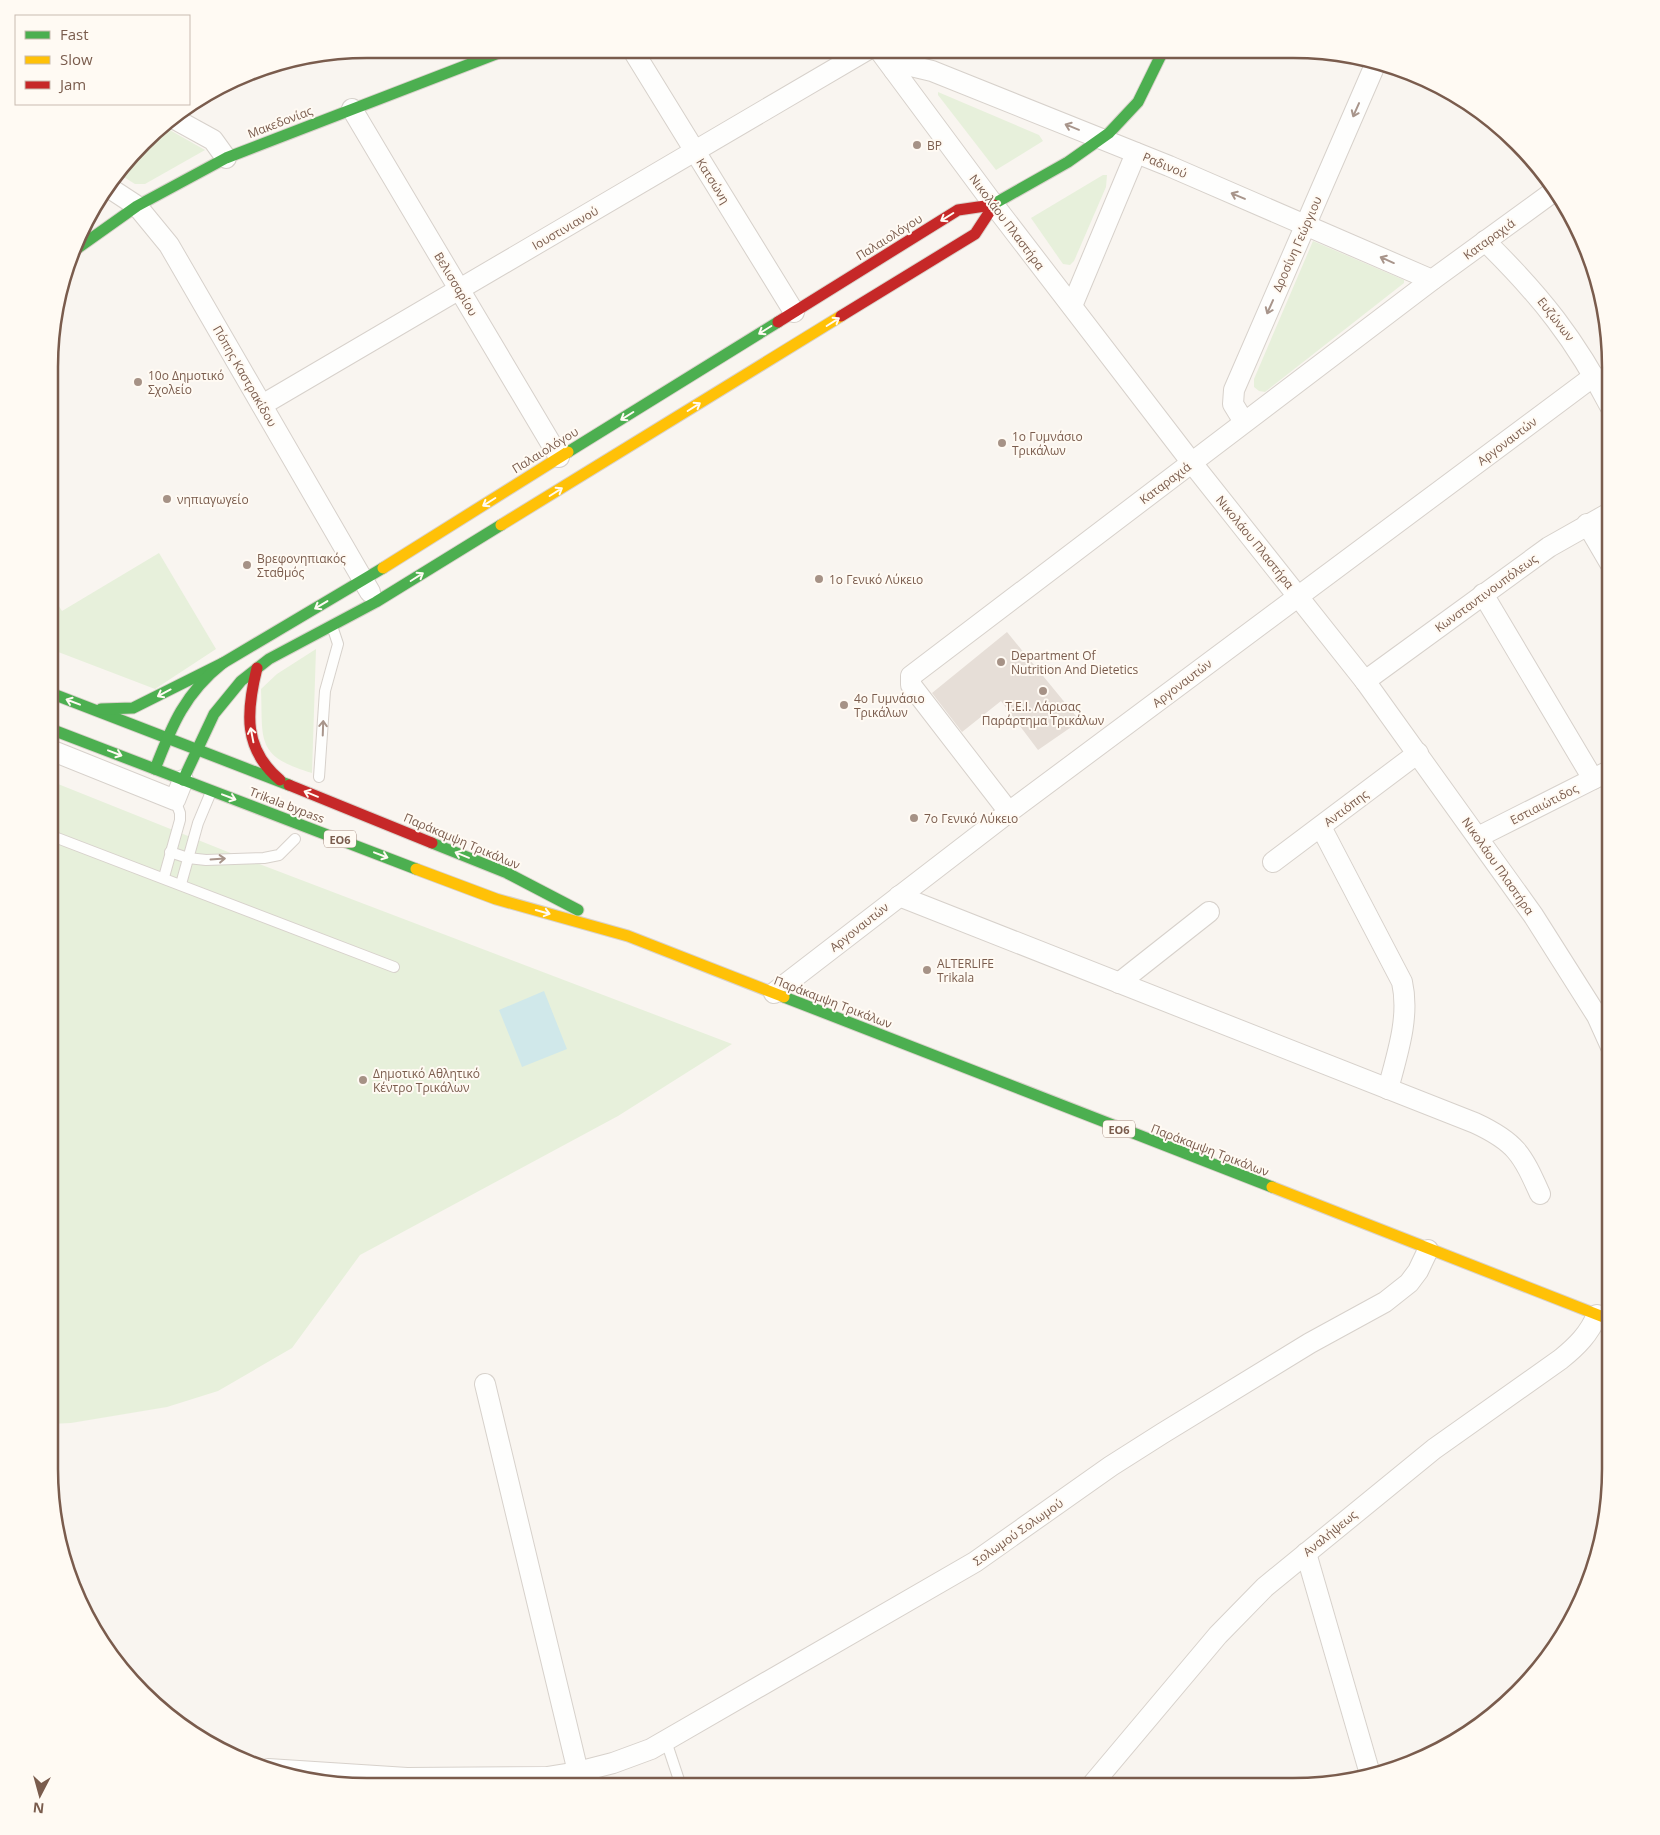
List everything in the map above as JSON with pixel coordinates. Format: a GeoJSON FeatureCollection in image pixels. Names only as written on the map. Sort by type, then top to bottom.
{"type":"FeatureCollection","features":[{"type":"Feature","properties":{"kind":"main road","name":"Μακεδονίας"},"geometry":{"type":"LineString","coordinates":[[82,245],[137,206],[226,158],[485,58]]}},
{"type":"Feature","properties":{"kind":"main road","name":"Παλαιολόγου"},"geometry":{"type":"LineString","coordinates":[[155,769],[187,696],[206,675],[223,662],[363,580],[958,210],[994,205],[1068,162],[1102,139],[1125,118],[1138,102],[1160,58]]}},
{"type":"Feature","properties":{"kind":"main road","name":"Παλαιολόγου"},"geometry":{"type":"LineString","coordinates":[[183,780],[205,730],[219,708],[242,681],[257,668],[376,602],[976,234],[994,205]]}},
{"type":"Feature","properties":{"kind":"main road"},"geometry":{"type":"LineString","coordinates":[[92,709],[118,710],[133,708],[223,662]]}},
{"type":"Feature","properties":{"kind":"main road"},"geometry":{"type":"LineString","coordinates":[[257,668],[249,705],[253,741],[263,764],[290,786]]}},
{"type":"Feature","properties":{"kind":"main road","name":"Παράκαμψη Τρικάλων"},"geometry":{"type":"LineString","coordinates":[[58,696],[507,873],[628,936],[1602,1317]]}},
{"type":"Feature","properties":{"kind":"main road","name":"Trikala bypass"},"geometry":{"type":"LineString","coordinates":[[58,732],[496,899],[628,936]]}},
{"type":"Feature","properties":{"kind":"street","name":"Κατσώνη"},"geometry":{"type":"LineString","coordinates":[[637,58],[794,312]]}},
{"type":"Feature","properties":{"kind":"street","name":"Ιουστινιανού"},"geometry":{"type":"LineString","coordinates":[[262,405],[854,58]]}},
{"type":"Feature","properties":{"kind":"street","name":"Νικολάου Πλαστήρα"},"geometry":{"type":"LineString","coordinates":[[885,58],[994,205],[1192,463],[1366,681],[1478,837],[1602,1019]]}},
{"type":"Feature","properties":{"kind":"street","name":"Ραδινού"},"geometry":{"type":"LineString","coordinates":[[894,70],[911,66],[932,71],[1306,224],[1432,280]]}},
{"type":"Feature","properties":{"kind":"street","name":"Δροσίνη Γεώργιου"},"geometry":{"type":"LineString","coordinates":[[1244,422],[1234,408],[1234,390],[1374,68]]}},
{"type":"Feature","properties":{"kind":"street","name":"Βελισσαρίου"},"geometry":{"type":"LineString","coordinates":[[352,109],[559,458]]}},
{"type":"Feature","properties":{"kind":"street"},"geometry":{"type":"LineString","coordinates":[[178,121],[213,140],[226,158]]}},
{"type":"Feature","properties":{"kind":"street"},"geometry":{"type":"LineString","coordinates":[[1072,306],[1136,153]]}},
{"type":"Feature","properties":{"kind":"street","name":"Πόπης Καστρακίδου"},"geometry":{"type":"LineString","coordinates":[[113,190],[137,206],[169,245],[376,602]]}},
{"type":"Feature","properties":{"kind":"street","name":"Καταραχιά"},"geometry":{"type":"LineString","coordinates":[[1009,812],[911,685],[911,676],[1432,280],[1550,194]]}},
{"type":"Feature","properties":{"kind":"street","name":"Ευζώνων"},"geometry":{"type":"LineString","coordinates":[[1485,241],[1522,277],[1560,322],[1602,391]]}},
{"type":"Feature","properties":{"kind":"street","name":"Αργοναυτών"},"geometry":{"type":"LineString","coordinates":[[774,993],[1009,812],[1594,376]]}},
{"type":"Feature","properties":{"kind":"street","name":"Κωνσταντινουπόλεως"},"geometry":{"type":"LineString","coordinates":[[1366,681],[1549,547],[1602,516]]}},
{"type":"Feature","properties":{"kind":"street"},"geometry":{"type":"LineString","coordinates":[[1587,524],[1602,550]]}},
{"type":"Feature","properties":{"kind":"street"},"geometry":{"type":"LineString","coordinates":[[1484,594],[1593,779]]}},
{"type":"Feature","properties":{"kind":"street"},"geometry":{"type":"LineString","coordinates":[[58,753],[175,800],[183,780]]}},
{"type":"Feature","properties":{"kind":"street","name":"Αντιόπης"},"geometry":{"type":"LineString","coordinates":[[1273,862],[1418,753]]}},
{"type":"Feature","properties":{"kind":"street"},"geometry":{"type":"LineString","coordinates":[[148,788],[155,769]]}},
{"type":"Feature","properties":{"kind":"street","name":"Εστιαιώτιδος"},"geometry":{"type":"LineString","coordinates":[[1478,837],[1602,774]]}},
{"type":"Feature","properties":{"kind":"street"},"geometry":{"type":"LineString","coordinates":[[1321,826],[1402,982],[1406,999],[1404,1016],[1388,1089]]}},
{"type":"Feature","properties":{"kind":"street"},"geometry":{"type":"LineString","coordinates":[[899,896],[1475,1123],[1509,1141],[1526,1163],[1540,1194]]}},
{"type":"Feature","properties":{"kind":"street"},"geometry":{"type":"LineString","coordinates":[[1119,983],[1209,912]]}},
{"type":"Feature","properties":{"kind":"street","name":"Σολωμού Σολωμού"},"geometry":{"type":"LineString","coordinates":[[508,1778],[547,1777],[578,1772],[629,1757],[666,1741],[975,1562],[1162,1433],[1310,1343],[1385,1302],[1409,1283],[1418,1271],[1428,1250]]}},
{"type":"Feature","properties":{"kind":"street","name":"Αναλήψεως"},"geometry":{"type":"LineString","coordinates":[[1098,1778],[1218,1635],[1265,1587],[1466,1424],[1567,1354],[1579,1344],[1591,1328],[1602,1320]]}},
{"type":"Feature","properties":{"kind":"street"},"geometry":{"type":"LineString","coordinates":[[485,1384],[578,1772]]}},
{"type":"Feature","properties":{"kind":"street"},"geometry":{"type":"LineString","coordinates":[[1306,1553],[1368,1768]]}},
{"type":"Feature","properties":{"kind":"street","name":"Σολωμού Σολωμού"},"geometry":{"type":"LineString","coordinates":[[304,1771],[426,1778]]}},
{"type":"Feature","properties":{"kind":"lane"},"geometry":{"type":"LineString","coordinates":[[319,777],[325,691],[338,644],[332,626]]}},
{"type":"Feature","properties":{"kind":"lane"},"geometry":{"type":"LineString","coordinates":[[181,884],[198,823],[212,790]]}},
{"type":"Feature","properties":{"kind":"lane"},"geometry":{"type":"LineString","coordinates":[[164,877],[180,820],[180,813],[175,800]]}},
{"type":"Feature","properties":{"kind":"lane"},"geometry":{"type":"LineString","coordinates":[[58,838],[164,877],[394,967]]}},
{"type":"Feature","properties":{"kind":"lane"},"geometry":{"type":"LineString","coordinates":[[170,852],[188,858],[206,860],[264,858],[279,855],[295,839]]}},
{"type":"Feature","properties":{"kind":"lane"},"geometry":{"type":"LineString","coordinates":[[666,1741],[679,1778]]}},
{"type":"Feature","properties":{"kind":"green space"},"geometry":{"type":"Polygon","coordinates":[[[938,92],[1039,135],[1043,141],[996,170],[938,95],[938,92]]]}},
{"type":"Feature","properties":{"kind":"green space"},"geometry":{"type":"Polygon","coordinates":[[[168,129],[205,150],[145,184],[135,184],[123,176],[148,148],[168,129]]]}},
{"type":"Feature","properties":{"kind":"green space"},"geometry":{"type":"Polygon","coordinates":[[[1103,175],[1107,175],[1106,187],[1074,261],[1070,265],[1063,264],[1031,218],[1103,175]]]}},
{"type":"Feature","properties":{"kind":"green space"},"geometry":{"type":"Polygon","coordinates":[[[1313,241],[1404,280],[1404,283],[1265,392],[1259,391],[1254,387],[1254,379],[1313,241]]]}},
{"type":"Feature","properties":{"kind":"green space"},"geometry":{"type":"Polygon","coordinates":[[[159,553],[216,649],[155,689],[58,652],[58,605],[62,611],[159,553]]]}},
{"type":"Feature","properties":{"kind":"green space"},"geometry":{"type":"Polygon","coordinates":[[[316,649],[312,773],[294,767],[271,753],[263,734],[261,689],[277,674],[316,649]]]}},
{"type":"Feature","properties":{"kind":"green space","name":"Δημοτικό Αθλητικό Κέντρο Τρικάλων"},"geometry":{"type":"Polygon","coordinates":[[[58,784],[233,854],[732,1044],[618,1116],[360,1255],[292,1348],[218,1391],[167,1407],[58,1424],[58,784]]]}},
{"type":"Feature","properties":{"kind":"water"},"geometry":{"type":"Polygon","coordinates":[[[544,991],[567,1049],[522,1067],[499,1010],[544,991]]]}},
{"type":"Feature","properties":{"kind":"building","name":"Department Of Nutrition And Dietetics"},"geometry":{"type":"Polygon","coordinates":[[[1007,632],[1080,721],[1038,750],[1001,701],[962,732],[932,693],[1007,632]]]}},
{"type":"Feature","properties":{"kind":"traffic: fast"},"geometry":{"type":"LineString","coordinates":[[82,245],[137,206],[226,158],[486,58]]}},
{"type":"Feature","properties":{"kind":"traffic: fast"},"geometry":{"type":"LineString","coordinates":[[992,205],[1068,162],[1109,133],[1138,102],[1160,58]]}},
{"type":"Feature","properties":{"kind":"traffic: fast"},"geometry":{"type":"LineString","coordinates":[[568,452],[778,322]]}},
{"type":"Feature","properties":{"kind":"traffic: fast"},"geometry":{"type":"LineString","coordinates":[[183,780],[214,714],[241,681],[269,659],[376,602],[501,525]]}},
{"type":"Feature","properties":{"kind":"traffic: fast"},"geometry":{"type":"LineString","coordinates":[[155,769],[167,738],[181,711],[189,698],[210,674],[223,663],[383,568]]}},
{"type":"Feature","properties":{"kind":"traffic: fast"},"geometry":{"type":"LineString","coordinates":[[101,709],[133,708],[223,663]]}},
{"type":"Feature","properties":{"kind":"traffic: fast"},"geometry":{"type":"LineString","coordinates":[[58,696],[289,785]]}},
{"type":"Feature","properties":{"kind":"traffic: fast"},"geometry":{"type":"LineString","coordinates":[[58,732],[416,869]]}},
{"type":"Feature","properties":{"kind":"traffic: fast"},"geometry":{"type":"LineString","coordinates":[[432,843],[507,873],[578,910]]}},
{"type":"Feature","properties":{"kind":"traffic: fast"},"geometry":{"type":"LineString","coordinates":[[784,997],[1272,1187]]}},
{"type":"Feature","properties":{"kind":"traffic: slow"},"geometry":{"type":"LineString","coordinates":[[501,525],[841,316]]}},
{"type":"Feature","properties":{"kind":"traffic: slow"},"geometry":{"type":"LineString","coordinates":[[383,568],[568,452]]}},
{"type":"Feature","properties":{"kind":"traffic: slow"},"geometry":{"type":"LineString","coordinates":[[416,869],[496,899],[628,936],[784,997]]}},
{"type":"Feature","properties":{"kind":"traffic: slow"},"geometry":{"type":"LineString","coordinates":[[1272,1187],[1602,1316]]}},
{"type":"Feature","properties":{"kind":"traffic: jam"},"geometry":{"type":"LineString","coordinates":[[778,322],[958,210],[992,205]]}},
{"type":"Feature","properties":{"kind":"traffic: jam"},"geometry":{"type":"LineString","coordinates":[[841,316],[975,234],[994,205]]}},
{"type":"Feature","properties":{"kind":"traffic: jam"},"geometry":{"type":"LineString","coordinates":[[257,668],[251,700],[251,729],[259,756],[280,780]]}},
{"type":"Feature","properties":{"kind":"traffic: jam"},"geometry":{"type":"LineString","coordinates":[[289,785],[432,843]]}},
{"type":"Feature","properties":{"kind":"place","name":"BP"},"geometry":{"type":"Point","coordinates":[917,145]}},
{"type":"Feature","properties":{"kind":"place","name":"10ο Δημοτικό Σχολείο"},"geometry":{"type":"Point","coordinates":[138,382]}},
{"type":"Feature","properties":{"kind":"place","name":"1ο Γυμνάσιο Τρικάλων"},"geometry":{"type":"Point","coordinates":[1002,443]}},
{"type":"Feature","properties":{"kind":"place","name":"νηπιαγωγείο"},"geometry":{"type":"Point","coordinates":[167,499]}},
{"type":"Feature","properties":{"kind":"place","name":"Βρεφονηπιακός Σταθμός"},"geometry":{"type":"Point","coordinates":[247,565]}},
{"type":"Feature","properties":{"kind":"place","name":"1ο Γενικό Λύκειο"},"geometry":{"type":"Point","coordinates":[819,579]}},
{"type":"Feature","properties":{"kind":"place","name":"Department Of Nutrition And Dietetics"},"geometry":{"type":"Point","coordinates":[1001,662]}},
{"type":"Feature","properties":{"kind":"place","name":"Τ.Ε.Ι. Λάρισας Παράρτημα Τρικάλων"},"geometry":{"type":"Point","coordinates":[1043,691]}},
{"type":"Feature","properties":{"kind":"place","name":"4ο Γυμνάσιο Τρικάλων"},"geometry":{"type":"Point","coordinates":[844,705]}},
{"type":"Feature","properties":{"kind":"place","name":"7ο Γενικό Λύκειο"},"geometry":{"type":"Point","coordinates":[914,818]}},
{"type":"Feature","properties":{"kind":"place","name":"ALTERLIFE Trikala"},"geometry":{"type":"Point","coordinates":[927,970]}},
{"type":"Feature","properties":{"kind":"place","name":"Δημοτικό Αθλητικό Κέντρο Τρικάλων"},"geometry":{"type":"Point","coordinates":[363,1080]}}]}
